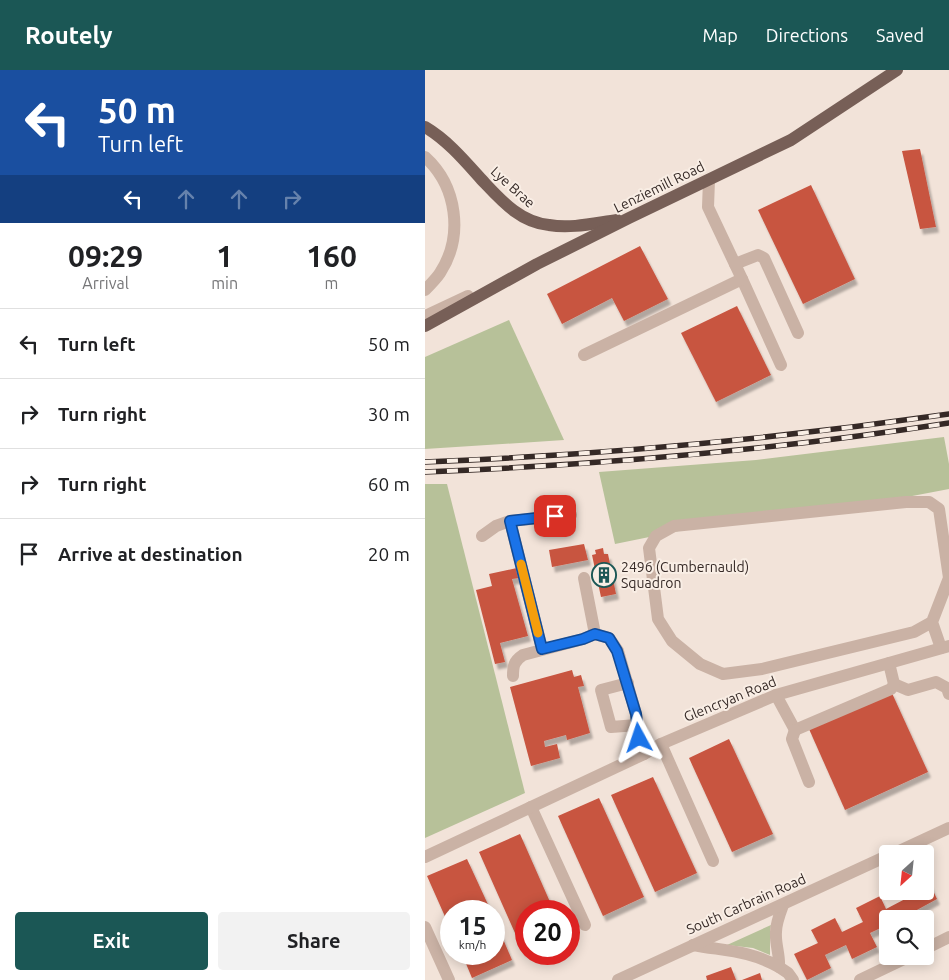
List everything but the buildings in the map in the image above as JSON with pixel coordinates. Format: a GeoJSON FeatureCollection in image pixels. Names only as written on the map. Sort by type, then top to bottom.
{"type":"FeatureCollection","features":[{"type":"Feature","properties":{"kind":"main road","name":"Lenziemill Road"},"geometry":{"type":"LineString","coordinates":[[537,264],[791,140],[897,70]]}},
{"type":"Feature","properties":{"kind":"main road","name":"Lye Brae"},"geometry":{"type":"LineString","coordinates":[[425,127],[450,146],[510,208],[528,220],[540,224],[562,226],[586,225],[629,218]]}},
{"type":"Feature","properties":{"kind":"main road"},"geometry":{"type":"LineString","coordinates":[[425,326],[537,264]]}},
{"type":"Feature","properties":{"kind":"street"},"geometry":{"type":"LineString","coordinates":[[425,157],[437,169],[448,189],[455,222],[453,242],[446,262],[441,273],[425,290]]}},
{"type":"Feature","properties":{"kind":"street"},"geometry":{"type":"LineString","coordinates":[[709,180],[708,207],[781,365]]}},
{"type":"Feature","properties":{"kind":"street"},"geometry":{"type":"LineString","coordinates":[[735,264],[758,255],[765,258],[798,333]]}},
{"type":"Feature","properties":{"kind":"street","name":"Lenziemill Road"},"geometry":{"type":"LineString","coordinates":[[425,316],[537,264]]}},
{"type":"Feature","properties":{"kind":"street"},"geometry":{"type":"LineString","coordinates":[[584,355],[742,279]]}},
{"type":"Feature","properties":{"kind":"street"},"geometry":{"type":"LineString","coordinates":[[932,622],[904,635],[762,669],[723,674],[700,664],[672,641],[658,619],[649,548],[656,536],[674,526],[896,503],[929,502],[939,509],[949,578],[932,622],[945,647]]}},
{"type":"Feature","properties":{"kind":"street"},"geometry":{"type":"LineString","coordinates":[[482,536],[496,526],[510,521],[571,515]]}},
{"type":"Feature","properties":{"kind":"street"},"geometry":{"type":"LineString","coordinates":[[510,521],[542,649]]}},
{"type":"Feature","properties":{"kind":"street"},"geometry":{"type":"LineString","coordinates":[[584,578],[595,634]]}},
{"type":"Feature","properties":{"kind":"street"},"geometry":{"type":"LineString","coordinates":[[513,676],[513,669],[517,659],[523,655],[595,634],[609,638],[617,651],[628,683],[644,754]]}},
{"type":"Feature","properties":{"kind":"street","name":"Glencryan Road"},"geometry":{"type":"LineString","coordinates":[[425,857],[644,754],[661,744],[776,695],[945,647]]}},
{"type":"Feature","properties":{"kind":"street"},"geometry":{"type":"LineString","coordinates":[[795,730],[891,689],[894,684],[889,663]]}},
{"type":"Feature","properties":{"kind":"street"},"geometry":{"type":"LineString","coordinates":[[894,684],[908,690],[937,682],[947,688],[949,694]]}},
{"type":"Feature","properties":{"kind":"street"},"geometry":{"type":"LineString","coordinates":[[628,683],[601,690],[611,727],[637,725]]}},
{"type":"Feature","properties":{"kind":"street"},"geometry":{"type":"LineString","coordinates":[[776,695],[795,730],[792,739],[809,782]]}},
{"type":"Feature","properties":{"kind":"street"},"geometry":{"type":"LineString","coordinates":[[661,744],[713,861]]}},
{"type":"Feature","properties":{"kind":"street"},"geometry":{"type":"LineString","coordinates":[[531,807],[585,925]]}},
{"type":"Feature","properties":{"kind":"street"},"geometry":{"type":"LineString","coordinates":[[912,845],[949,828]]}},
{"type":"Feature","properties":{"kind":"street","name":"South Carbrain Road"},"geometry":{"type":"LineString","coordinates":[[618,980],[879,860]]}},
{"type":"Feature","properties":{"kind":"street"},"geometry":{"type":"LineString","coordinates":[[779,967],[780,958],[776,943],[776,931],[783,905]]}},
{"type":"Feature","properties":{"kind":"street"},"geometry":{"type":"LineString","coordinates":[[425,927],[449,980]]}},
{"type":"Feature","properties":{"kind":"street"},"geometry":{"type":"LineString","coordinates":[[934,944],[949,937]]}},
{"type":"Feature","properties":{"kind":"street"},"geometry":{"type":"LineString","coordinates":[[692,945],[747,953],[779,967],[788,973],[793,980]]}},
{"type":"Feature","properties":{"kind":"street"},"geometry":{"type":"LineString","coordinates":[[861,980],[891,965]]}},
{"type":"Feature","properties":{"kind":"green space"},"geometry":{"type":"Polygon","coordinates":[[[509,320],[564,440],[425,449],[425,357],[509,320]]]}},
{"type":"Feature","properties":{"kind":"green space"},"geometry":{"type":"Polygon","coordinates":[[[944,437],[949,464],[949,489],[907,497],[762,514],[615,544],[599,472],[756,460],[944,437]]]}},
{"type":"Feature","properties":{"kind":"green space"},"geometry":{"type":"Polygon","coordinates":[[[425,484],[447,484],[525,793],[425,838],[425,484]]]}},
{"type":"Feature","properties":{"kind":"green space"},"geometry":{"type":"Polygon","coordinates":[[[771,925],[770,955],[753,948],[727,945],[771,925]]]}},
{"type":"Feature","properties":{"kind":"railway"},"geometry":{"type":"LineString","coordinates":[[425,462],[687,445],[949,414]]}},
{"type":"Feature","properties":{"kind":"railway"},"geometry":{"type":"LineString","coordinates":[[425,472],[622,461],[753,449],[949,423]]}},
{"type":"Feature","properties":{"kind":"slow traffic"},"geometry":{"type":"LineString","coordinates":[[521,564],[538,633]]}},
{"type":"Feature","properties":{"kind":"place","name":"2496 (Cumbernauld) Squadron"},"geometry":{"type":"Point","coordinates":[604,575]}},
{"type":"Feature","properties":{"kind":"route"},"geometry":{"type":"LineString","coordinates":[[555,516],[510,521],[542,649],[583,639],[595,634],[609,638],[617,651],[625,672],[636,714],[639,738]]}}]}
